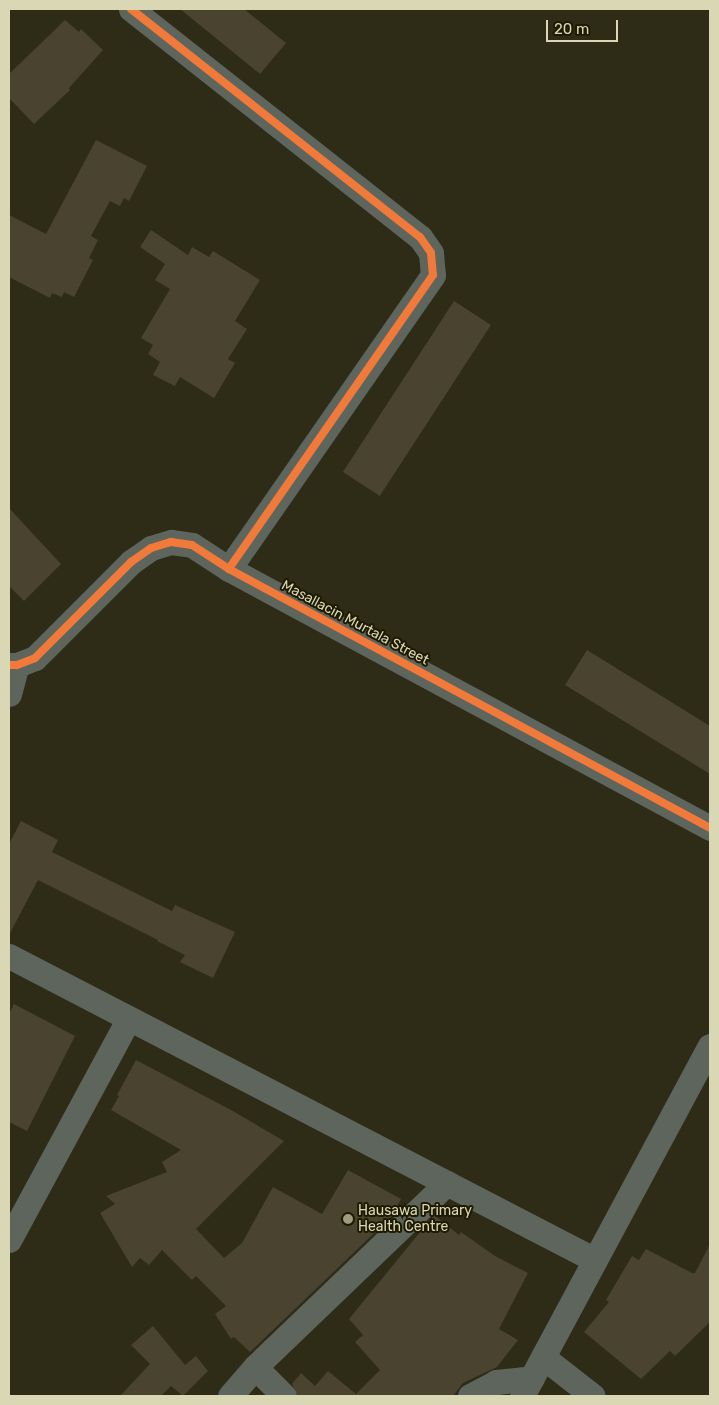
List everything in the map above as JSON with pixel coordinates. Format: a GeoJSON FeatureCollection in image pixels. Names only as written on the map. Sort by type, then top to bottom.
{"type":"FeatureCollection","features":[{"type":"Feature","properties":{"kind":"street"},"geometry":{"type":"LineString","coordinates":[[143,12],[420,238],[431,253],[434,275],[229,570]]}},
{"type":"Feature","properties":{"kind":"street","name":"Masallacin Murtala Street"},"geometry":{"type":"LineString","coordinates":[[13,664],[35,658],[131,562],[151,548],[171,542],[192,545],[229,570],[710,828]]}},
{"type":"Feature","properties":{"kind":"street"},"geometry":{"type":"LineString","coordinates":[[9,694],[13,664]]}},
{"type":"Feature","properties":{"kind":"street"},"geometry":{"type":"LineString","coordinates":[[9,956],[595,1260]]}},
{"type":"Feature","properties":{"kind":"street"},"geometry":{"type":"LineString","coordinates":[[9,1240],[129,1018]]}},
{"type":"Feature","properties":{"kind":"street"},"geometry":{"type":"LineString","coordinates":[[533,1377],[710,1046]]}},
{"type":"Feature","properties":{"kind":"street"},"geometry":{"type":"LineString","coordinates":[[230,1396],[255,1367],[447,1183]]}},
{"type":"Feature","properties":{"kind":"street"},"geometry":{"type":"LineString","coordinates":[[255,1367],[284,1396]]}},
{"type":"Feature","properties":{"kind":"street"},"geometry":{"type":"LineString","coordinates":[[470,1396],[496,1382],[533,1377],[593,1396]]}},
{"type":"Feature","properties":{"kind":"building"},"geometry":{"type":"Polygon","coordinates":[[[180,9],[244,9],[286,43],[260,74],[180,9]]]}},
{"type":"Feature","properties":{"kind":"building"},"geometry":{"type":"Polygon","coordinates":[[[65,20],[79,32],[81,29],[103,50],[69,88],[70,90],[34,124],[9,98],[9,74],[65,20]]]}},
{"type":"Feature","properties":{"kind":"building"},"geometry":{"type":"Polygon","coordinates":[[[96,140],[147,166],[129,201],[124,198],[120,206],[110,201],[91,236],[98,240],[89,258],[93,260],[74,297],[64,292],[62,297],[52,293],[50,298],[9,277],[9,215],[46,234],[96,140]]]}},
{"type":"Feature","properties":{"kind":"building"},"geometry":{"type":"Polygon","coordinates":[[[151,230],[188,255],[192,247],[209,257],[213,251],[260,280],[235,321],[247,329],[228,359],[235,363],[214,398],[180,377],[175,386],[153,375],[160,362],[148,354],[153,345],[141,338],[170,289],[155,280],[165,264],[140,247],[151,230]]]}},
{"type":"Feature","properties":{"kind":"building"},"geometry":{"type":"Polygon","coordinates":[[[454,301],[491,325],[380,496],[343,472],[454,301]]]}},
{"type":"Feature","properties":{"kind":"building"},"geometry":{"type":"Polygon","coordinates":[[[9,508],[61,564],[24,601],[9,586],[9,508]]]}},
{"type":"Feature","properties":{"kind":"building"},"geometry":{"type":"Polygon","coordinates":[[[587,650],[710,726],[710,774],[565,685],[587,650]]]}},
{"type":"Feature","properties":{"kind":"building"},"geometry":{"type":"Polygon","coordinates":[[[21,821],[58,840],[52,852],[172,911],[175,905],[235,932],[213,978],[180,962],[185,955],[38,880],[9,935],[9,844],[21,821]]]}},
{"type":"Feature","properties":{"kind":"building"},"geometry":{"type":"Polygon","coordinates":[[[14,1004],[75,1036],[27,1131],[9,1122],[9,1014],[14,1004]]]}},
{"type":"Feature","properties":{"kind":"building"},"geometry":{"type":"Polygon","coordinates":[[[136,1060],[231,1110],[284,1141],[196,1229],[224,1258],[242,1243],[273,1187],[322,1214],[348,1170],[401,1199],[391,1217],[250,1352],[234,1337],[231,1339],[215,1314],[226,1306],[196,1276],[192,1280],[162,1250],[149,1265],[140,1258],[132,1267],[100,1213],[115,1204],[106,1196],[167,1172],[162,1162],[181,1150],[111,1110],[136,1060]]]}},
{"type":"Feature","properties":{"kind":"building"},"geometry":{"type":"Polygon","coordinates":[[[434,1215],[459,1235],[461,1232],[495,1256],[528,1273],[499,1329],[518,1340],[497,1367],[463,1383],[453,1396],[298,1396],[292,1384],[301,1373],[315,1386],[328,1371],[356,1394],[380,1370],[355,1342],[363,1335],[349,1319],[434,1215]]]}},
{"type":"Feature","properties":{"kind":"building"},"geometry":{"type":"Polygon","coordinates":[[[710,1244],[710,1322],[675,1356],[670,1351],[641,1379],[584,1332],[609,1302],[606,1300],[632,1256],[639,1260],[646,1249],[695,1273],[710,1244]]]}},
{"type":"Feature","properties":{"kind":"building"},"geometry":{"type":"Polygon","coordinates":[[[153,1326],[185,1365],[196,1356],[208,1371],[183,1396],[171,1386],[161,1396],[120,1396],[150,1364],[131,1345],[153,1326]]]}},
{"type":"Feature","properties":{"kind":"cycle path"},"geometry":{"type":"LineString","coordinates":[[131,9],[420,237],[431,253],[433,275],[229,569]]}},
{"type":"Feature","properties":{"kind":"cycle path"},"geometry":{"type":"LineString","coordinates":[[9,665],[17,665],[35,658],[131,562],[151,548],[171,542],[192,545],[229,569],[710,828]]}},
{"type":"Feature","properties":{"kind":"place","name":"Hausawa Primary Health Centre"},"geometry":{"type":"Point","coordinates":[348,1219]}}]}
